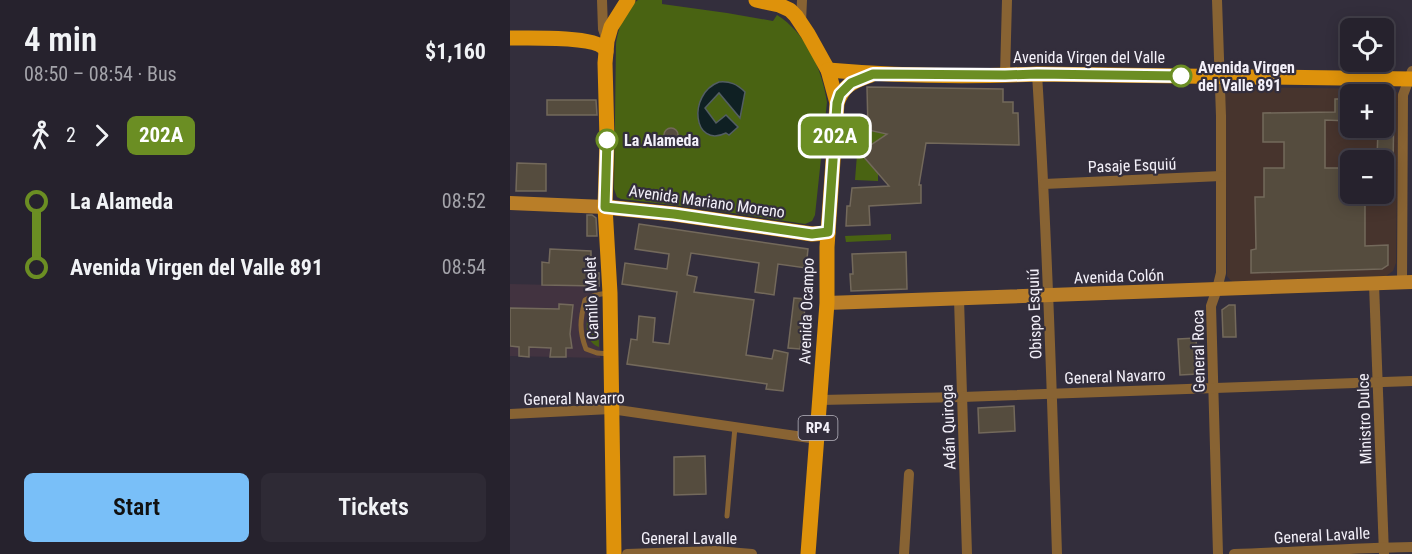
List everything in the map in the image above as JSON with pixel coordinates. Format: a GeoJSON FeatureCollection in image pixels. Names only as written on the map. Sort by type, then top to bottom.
{"type":"FeatureCollection","features":[{"type":"Feature","properties":{"kind":"main road"},"geometry":{"type":"LineString","coordinates":[[605,35],[616,0]]}},
{"type":"Feature","properties":{"kind":"main road"},"geometry":{"type":"LineString","coordinates":[[605,35],[628,0]]}},
{"type":"Feature","properties":{"kind":"main road"},"geometry":{"type":"LineString","coordinates":[[756,0],[790,10],[801,22]]}},
{"type":"Feature","properties":{"kind":"main road","name":"Avenida Ocampo"},"geometry":{"type":"LineString","coordinates":[[801,22],[828,70],[837,103],[828,232],[827,303],[808,554]]}},
{"type":"Feature","properties":{"kind":"main road"},"geometry":{"type":"LineString","coordinates":[[510,38],[578,40],[595,35],[605,35]]}},
{"type":"Feature","properties":{"kind":"main road","name":"Camilo Melet"},"geometry":{"type":"LineString","coordinates":[[605,35],[607,140],[605,207],[610,293],[614,554]]}},
{"type":"Feature","properties":{"kind":"main road","name":"Avenida Virgen del Valle"},"geometry":{"type":"LineString","coordinates":[[828,70],[873,74],[1411,76]]}},
{"type":"Feature","properties":{"kind":"main road","name":"Avenida Virgen del Valle"},"geometry":{"type":"LineString","coordinates":[[837,103],[840,94],[851,83],[873,74]]}},
{"type":"Feature","properties":{"kind":"main road","name":"Avenida Mariano Moreno"},"geometry":{"type":"LineString","coordinates":[[605,207],[674,214],[812,234],[828,232]]}},
{"type":"Feature","properties":{"kind":"street"},"geometry":{"type":"LineString","coordinates":[[602,0],[605,35]]}},
{"type":"Feature","properties":{"kind":"street"},"geometry":{"type":"LineString","coordinates":[[801,22],[802,0]]}},
{"type":"Feature","properties":{"kind":"street"},"geometry":{"type":"LineString","coordinates":[[1005,75],[1007,0]]}},
{"type":"Feature","properties":{"kind":"street","name":"General Roca"},"geometry":{"type":"LineString","coordinates":[[1218,0],[1221,273],[1211,306],[1218,554]]}},
{"type":"Feature","properties":{"kind":"street","name":"Obispo Esquiú"},"geometry":{"type":"LineString","coordinates":[[1037,74],[1049,295],[1057,554]]}},
{"type":"Feature","properties":{"kind":"street"},"geometry":{"type":"LineString","coordinates":[[1407,282],[1407,181],[1403,95],[1411,76]]}},
{"type":"Feature","properties":{"kind":"street","name":"Pasaje Esquiú"},"geometry":{"type":"LineString","coordinates":[[1044,184],[1221,176]]}},
{"type":"Feature","properties":{"kind":"street","name":"Avenida Mariano Moreno"},"geometry":{"type":"LineString","coordinates":[[510,203],[605,207]]}},
{"type":"Feature","properties":{"kind":"street","name":"Avenida Colón"},"geometry":{"type":"LineString","coordinates":[[827,303],[1407,282]]}},
{"type":"Feature","properties":{"kind":"street","name":"Ministro Dulce"},"geometry":{"type":"LineString","coordinates":[[1374,284],[1384,550]]}},
{"type":"Feature","properties":{"kind":"street","name":"Adán Quiroga"},"geometry":{"type":"LineString","coordinates":[[959,298],[967,554]]}},
{"type":"Feature","properties":{"kind":"street","name":"General Navarro"},"geometry":{"type":"LineString","coordinates":[[820,400],[1412,381]]}},
{"type":"Feature","properties":{"kind":"street","name":"General Navarro"},"geometry":{"type":"LineString","coordinates":[[510,414],[611,409],[817,440]]}},
{"type":"Feature","properties":{"kind":"street"},"geometry":{"type":"LineString","coordinates":[[904,554],[909,474]]}},
{"type":"Feature","properties":{"kind":"street","name":"General Lavalle"},"geometry":{"type":"LineString","coordinates":[[1234,554],[1384,550],[1412,547]]}},
{"type":"Feature","properties":{"kind":"street","name":"General Lavalle"},"geometry":{"type":"LineString","coordinates":[[627,554],[716,551],[752,554]]}},
{"type":"Feature","properties":{"kind":"lane"},"geometry":{"type":"LineString","coordinates":[[610,293],[595,295],[585,300],[581,315],[581,335],[586,349],[610,354]]}},
{"type":"Feature","properties":{"kind":"lane"},"geometry":{"type":"LineString","coordinates":[[727,516],[735,427]]}},
{"type":"Feature","properties":{"kind":"shaded area"},"geometry":{"type":"Polygon","coordinates":[[[719,82],[733,84],[745,92],[740,118],[719,93],[705,108],[716,123],[726,115],[738,127],[729,135],[726,133],[715,136],[706,133],[701,127],[698,108],[709,88],[719,82]]]}},
{"type":"Feature","properties":{"kind":"shaded area"},"geometry":{"type":"Polygon","coordinates":[[[1233,87],[1340,88],[1340,138],[1394,138],[1394,90],[1397,92],[1396,263],[1393,271],[1386,276],[1234,282],[1230,280],[1227,276],[1225,96],[1227,90],[1233,87]]]}},
{"type":"Feature","properties":{"kind":"shaded area"},"geometry":{"type":"Polygon","coordinates":[[[510,284],[599,286],[600,358],[510,356],[510,284]]]}},
{"type":"Feature","properties":{"kind":"green space","name":"La Alameda"},"geometry":{"type":"Polygon","coordinates":[[[638,0],[662,0],[662,4],[773,21],[777,15],[804,42],[817,65],[827,102],[815,215],[812,221],[805,224],[617,197],[614,189],[616,44],[623,19],[629,8],[638,0]]]}},
{"type":"Feature","properties":{"kind":"green space"},"geometry":{"type":"Polygon","coordinates":[[[859,129],[887,134],[865,149],[863,156],[878,174],[878,181],[855,180],[859,129]]]}},
{"type":"Feature","properties":{"kind":"green space"},"geometry":{"type":"Polygon","coordinates":[[[891,234],[891,240],[846,242],[845,236],[891,234]]]}},
{"type":"Feature","properties":{"kind":"green space"},"geometry":{"type":"Polygon","coordinates":[[[598,300],[599,347],[590,340],[587,329],[589,305],[598,300]]]}},
{"type":"Feature","properties":{"kind":"building"},"geometry":{"type":"Polygon","coordinates":[[[867,87],[1003,89],[1003,102],[1013,102],[1013,113],[1018,113],[1019,145],[926,143],[919,185],[921,185],[921,203],[869,206],[870,225],[846,226],[847,206],[850,206],[852,188],[889,186],[863,156],[865,149],[887,134],[868,130],[867,87]]]}},
{"type":"Feature","properties":{"kind":"building"},"geometry":{"type":"Polygon","coordinates":[[[1335,99],[1340,99],[1340,121],[1325,120],[1325,168],[1340,168],[1340,204],[1365,204],[1365,246],[1388,245],[1388,265],[1382,269],[1251,273],[1251,250],[1256,249],[1255,197],[1264,197],[1264,168],[1284,168],[1284,142],[1263,142],[1263,113],[1335,112],[1335,99]]]}},
{"type":"Feature","properties":{"kind":"building"},"geometry":{"type":"Polygon","coordinates":[[[547,100],[596,100],[597,115],[547,115],[547,100]]]}},
{"type":"Feature","properties":{"kind":"building"},"geometry":{"type":"Polygon","coordinates":[[[668,128],[674,128],[678,135],[674,142],[668,142],[664,138],[664,132],[668,128]]]}},
{"type":"Feature","properties":{"kind":"building"},"geometry":{"type":"Polygon","coordinates":[[[1378,138],[1393,138],[1393,150],[1377,150],[1378,138]]]}},
{"type":"Feature","properties":{"kind":"building"},"geometry":{"type":"Polygon","coordinates":[[[517,163],[546,164],[546,191],[516,191],[517,163]]]}},
{"type":"Feature","properties":{"kind":"building"},"geometry":{"type":"Polygon","coordinates":[[[587,215],[596,218],[597,236],[587,236],[587,215]]]}},
{"type":"Feature","properties":{"kind":"building"},"geometry":{"type":"Polygon","coordinates":[[[639,224],[808,249],[806,268],[778,264],[774,295],[755,292],[759,263],[691,253],[687,275],[697,277],[694,292],[754,300],[746,355],[772,359],[774,350],[788,353],[783,391],[766,389],[767,384],[627,364],[631,339],[637,340],[639,316],[655,318],[653,342],[669,344],[677,292],[622,284],[625,263],[667,269],[669,254],[635,249],[639,224]]]}},
{"type":"Feature","properties":{"kind":"building"},"geometry":{"type":"Polygon","coordinates":[[[550,249],[591,251],[591,273],[599,273],[599,286],[542,285],[542,262],[549,263],[550,249]]]}},
{"type":"Feature","properties":{"kind":"building"},"geometry":{"type":"Polygon","coordinates":[[[906,252],[907,289],[851,291],[852,254],[906,252]]]}},
{"type":"Feature","properties":{"kind":"building"},"geometry":{"type":"Polygon","coordinates":[[[794,298],[806,299],[800,349],[788,348],[794,298]]]}},
{"type":"Feature","properties":{"kind":"building"},"geometry":{"type":"Polygon","coordinates":[[[559,304],[573,305],[570,334],[572,348],[566,348],[566,357],[550,357],[551,348],[529,347],[529,357],[519,356],[519,347],[510,346],[510,308],[559,309],[559,304]]]}},
{"type":"Feature","properties":{"kind":"building"},"geometry":{"type":"Polygon","coordinates":[[[1229,305],[1235,305],[1236,337],[1223,337],[1222,310],[1229,305]]]}},
{"type":"Feature","properties":{"kind":"building"},"geometry":{"type":"Polygon","coordinates":[[[1196,338],[1198,374],[1180,375],[1178,339],[1196,338]]]}},
{"type":"Feature","properties":{"kind":"building"},"geometry":{"type":"Polygon","coordinates":[[[1014,406],[1015,431],[979,433],[978,408],[1014,406]]]}},
{"type":"Feature","properties":{"kind":"building"},"geometry":{"type":"Polygon","coordinates":[[[705,456],[706,494],[674,495],[674,457],[705,456]]]}},
{"type":"Feature","properties":{"kind":"bus line","name":"202A"},"geometry":{"type":"LineString","coordinates":[[607,140],[605,207],[674,214],[812,234],[828,232],[837,103],[840,94],[851,83],[873,74],[1181,76]]}},
{"type":"Feature","properties":{"kind":"place","name":"Avenida Virgen del Valle 891"},"geometry":{"type":"Point","coordinates":[1181,76]}},
{"type":"Feature","properties":{"kind":"place","name":"La Alameda"},"geometry":{"type":"Point","coordinates":[607,140]}}]}
